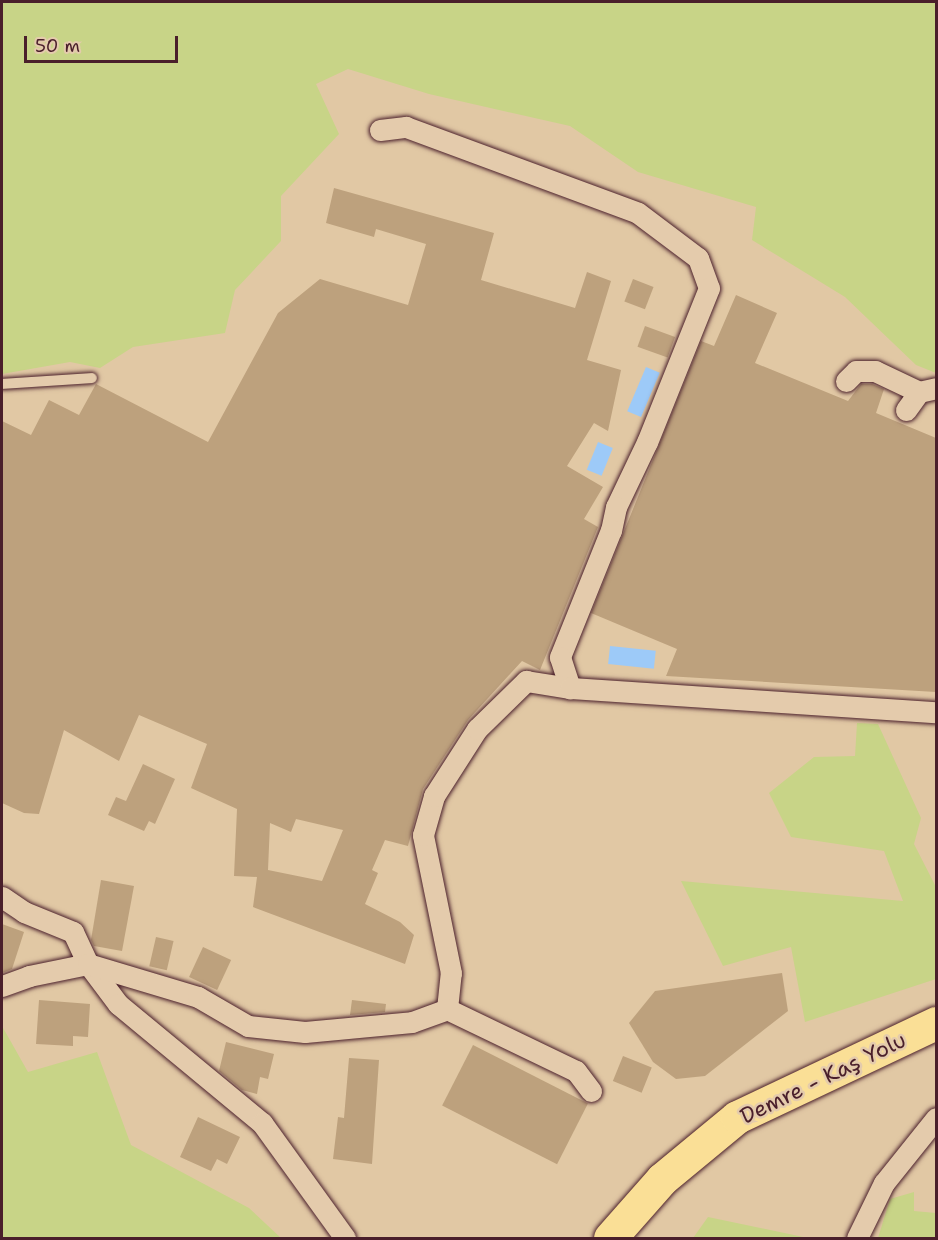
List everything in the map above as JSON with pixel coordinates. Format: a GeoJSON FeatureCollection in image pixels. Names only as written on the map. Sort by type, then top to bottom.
{"type":"FeatureCollection","features":[{"type":"Feature","properties":{"kind":"highway","name":"Demre - Kaş Yolu"},"geometry":{"type":"LineString","coordinates":[[610,1239],[662,1179],[737,1117],[936,1023]]}},
{"type":"Feature","properties":{"kind":"street"},"geometry":{"type":"LineString","coordinates":[[380,130],[406,127],[638,213],[698,258],[709,288],[647,442],[620,496],[611,530],[560,657],[570,688]]}},
{"type":"Feature","properties":{"kind":"street"},"geometry":{"type":"LineString","coordinates":[[846,381],[855,371],[874,371],[928,390],[906,410]]}},
{"type":"Feature","properties":{"kind":"street"},"geometry":{"type":"LineString","coordinates":[[447,1009],[451,973],[423,835],[434,796],[477,729],[526,681],[570,688],[936,712]]}},
{"type":"Feature","properties":{"kind":"street"},"geometry":{"type":"LineString","coordinates":[[2,897],[24,912],[73,932],[88,964],[118,1004],[262,1123],[345,1239]]}},
{"type":"Feature","properties":{"kind":"street"},"geometry":{"type":"LineString","coordinates":[[2,986],[88,964],[198,997],[248,1026],[305,1032],[412,1022],[447,1009],[576,1071],[591,1091]]}},
{"type":"Feature","properties":{"kind":"street"},"geometry":{"type":"LineString","coordinates":[[857,1239],[884,1183],[936,1118]]}},
{"type":"Feature","properties":{"kind":"lane"},"geometry":{"type":"LineString","coordinates":[[2,384],[92,378]]}},
{"type":"Feature","properties":{"kind":"green space"},"geometry":{"type":"Polygon","coordinates":[[[2,2],[936,2],[936,373],[916,365],[845,297],[752,240],[756,207],[638,172],[570,126],[429,94],[348,69],[316,84],[339,134],[281,196],[281,241],[235,290],[225,333],[133,347],[100,368],[70,362],[2,374],[2,2]]]}},
{"type":"Feature","properties":{"kind":"green space"},"geometry":{"type":"Polygon","coordinates":[[[857,723],[878,724],[921,818],[914,844],[936,887],[936,979],[805,1022],[791,947],[723,966],[681,881],[903,901],[884,851],[791,837],[769,793],[814,757],[855,756],[857,723]]]}},
{"type":"Feature","properties":{"kind":"green space"},"geometry":{"type":"Polygon","coordinates":[[[2,1026],[28,1072],[97,1052],[131,1145],[249,1208],[281,1238],[2,1238],[2,1026]]]}},
{"type":"Feature","properties":{"kind":"green space"},"geometry":{"type":"Polygon","coordinates":[[[914,1192],[914,1211],[936,1213],[936,1238],[878,1238],[890,1199],[914,1192]]]}},
{"type":"Feature","properties":{"kind":"green space"},"geometry":{"type":"Polygon","coordinates":[[[708,1217],[808,1238],[693,1238],[708,1217]]]}},
{"type":"Feature","properties":{"kind":"water"},"geometry":{"type":"Polygon","coordinates":[[[646,367],[660,373],[641,417],[627,411],[646,367]]]}},
{"type":"Feature","properties":{"kind":"water"},"geometry":{"type":"Polygon","coordinates":[[[598,442],[613,448],[602,476],[587,470],[598,442]]]}},
{"type":"Feature","properties":{"kind":"water"},"geometry":{"type":"Polygon","coordinates":[[[610,646],[656,651],[654,669],[608,664],[610,646]]]}},
{"type":"Feature","properties":{"kind":"building"},"geometry":{"type":"Polygon","coordinates":[[[334,188],[494,233],[481,280],[575,308],[587,272],[611,281],[587,360],[621,370],[608,431],[594,423],[567,466],[603,487],[584,519],[598,527],[540,670],[522,661],[468,720],[423,789],[408,846],[385,840],[372,870],[378,873],[365,904],[400,922],[414,935],[405,964],[253,907],[257,877],[234,876],[237,809],[191,788],[207,744],[139,715],[119,761],[64,730],[39,814],[24,813],[2,803],[2,421],[31,435],[49,400],[79,415],[96,384],[208,442],[278,313],[320,279],[408,305],[426,244],[376,229],[374,237],[326,223],[334,188]],[[296,819],[291,832],[270,823],[268,870],[322,881],[343,830],[296,819]]]}},
{"type":"Feature","properties":{"kind":"building"},"geometry":{"type":"Polygon","coordinates":[[[633,279],[654,287],[645,309],[624,301],[633,279]]]}},
{"type":"Feature","properties":{"kind":"building"},"geometry":{"type":"Polygon","coordinates":[[[736,295],[777,313],[755,363],[848,401],[861,384],[872,384],[884,389],[876,413],[936,438],[936,692],[666,676],[677,649],[591,613],[701,341],[714,346],[736,295]]]}},
{"type":"Feature","properties":{"kind":"building"},"geometry":{"type":"Polygon","coordinates":[[[645,326],[675,337],[668,358],[637,347],[645,326]]]}},
{"type":"Feature","properties":{"kind":"building"},"geometry":{"type":"Polygon","coordinates":[[[143,764],[175,779],[155,824],[149,821],[144,831],[108,815],[116,797],[126,801],[143,764]]]}},
{"type":"Feature","properties":{"kind":"building"},"geometry":{"type":"Polygon","coordinates":[[[101,880],[134,886],[122,951],[94,946],[91,940],[101,880]]]}},
{"type":"Feature","properties":{"kind":"building"},"geometry":{"type":"Polygon","coordinates":[[[2,924],[24,932],[12,969],[2,973],[2,924]]]}},
{"type":"Feature","properties":{"kind":"building"},"geometry":{"type":"Polygon","coordinates":[[[156,937],[174,941],[167,970],[149,966],[156,937]]]}},
{"type":"Feature","properties":{"kind":"building"},"geometry":{"type":"Polygon","coordinates":[[[203,947],[231,960],[217,990],[189,977],[203,947]]]}},
{"type":"Feature","properties":{"kind":"building"},"geometry":{"type":"Polygon","coordinates":[[[782,973],[788,1011],[705,1076],[676,1079],[653,1062],[629,1023],[655,991],[782,973]]]}},
{"type":"Feature","properties":{"kind":"building"},"geometry":{"type":"Polygon","coordinates":[[[39,1000],[90,1004],[88,1037],[73,1036],[73,1046],[36,1044],[39,1000]]]}},
{"type":"Feature","properties":{"kind":"building"},"geometry":{"type":"Polygon","coordinates":[[[352,1000],[386,1004],[385,1012],[350,1015],[352,1000]]]}},
{"type":"Feature","properties":{"kind":"building"},"geometry":{"type":"Polygon","coordinates":[[[226,1042],[274,1054],[268,1079],[260,1077],[257,1094],[242,1090],[219,1071],[226,1042]]]}},
{"type":"Feature","properties":{"kind":"building"},"geometry":{"type":"Polygon","coordinates":[[[473,1045],[588,1104],[557,1164],[442,1106],[473,1045]]]}},
{"type":"Feature","properties":{"kind":"building"},"geometry":{"type":"Polygon","coordinates":[[[623,1056],[652,1068],[642,1093],[613,1081],[623,1056]]]}},
{"type":"Feature","properties":{"kind":"building"},"geometry":{"type":"Polygon","coordinates":[[[349,1058],[379,1060],[372,1164],[333,1159],[338,1117],[344,1118],[349,1058]]]}},
{"type":"Feature","properties":{"kind":"building"},"geometry":{"type":"Polygon","coordinates":[[[198,1117],[240,1137],[227,1164],[217,1159],[211,1171],[180,1157],[198,1117]]]}}]}
